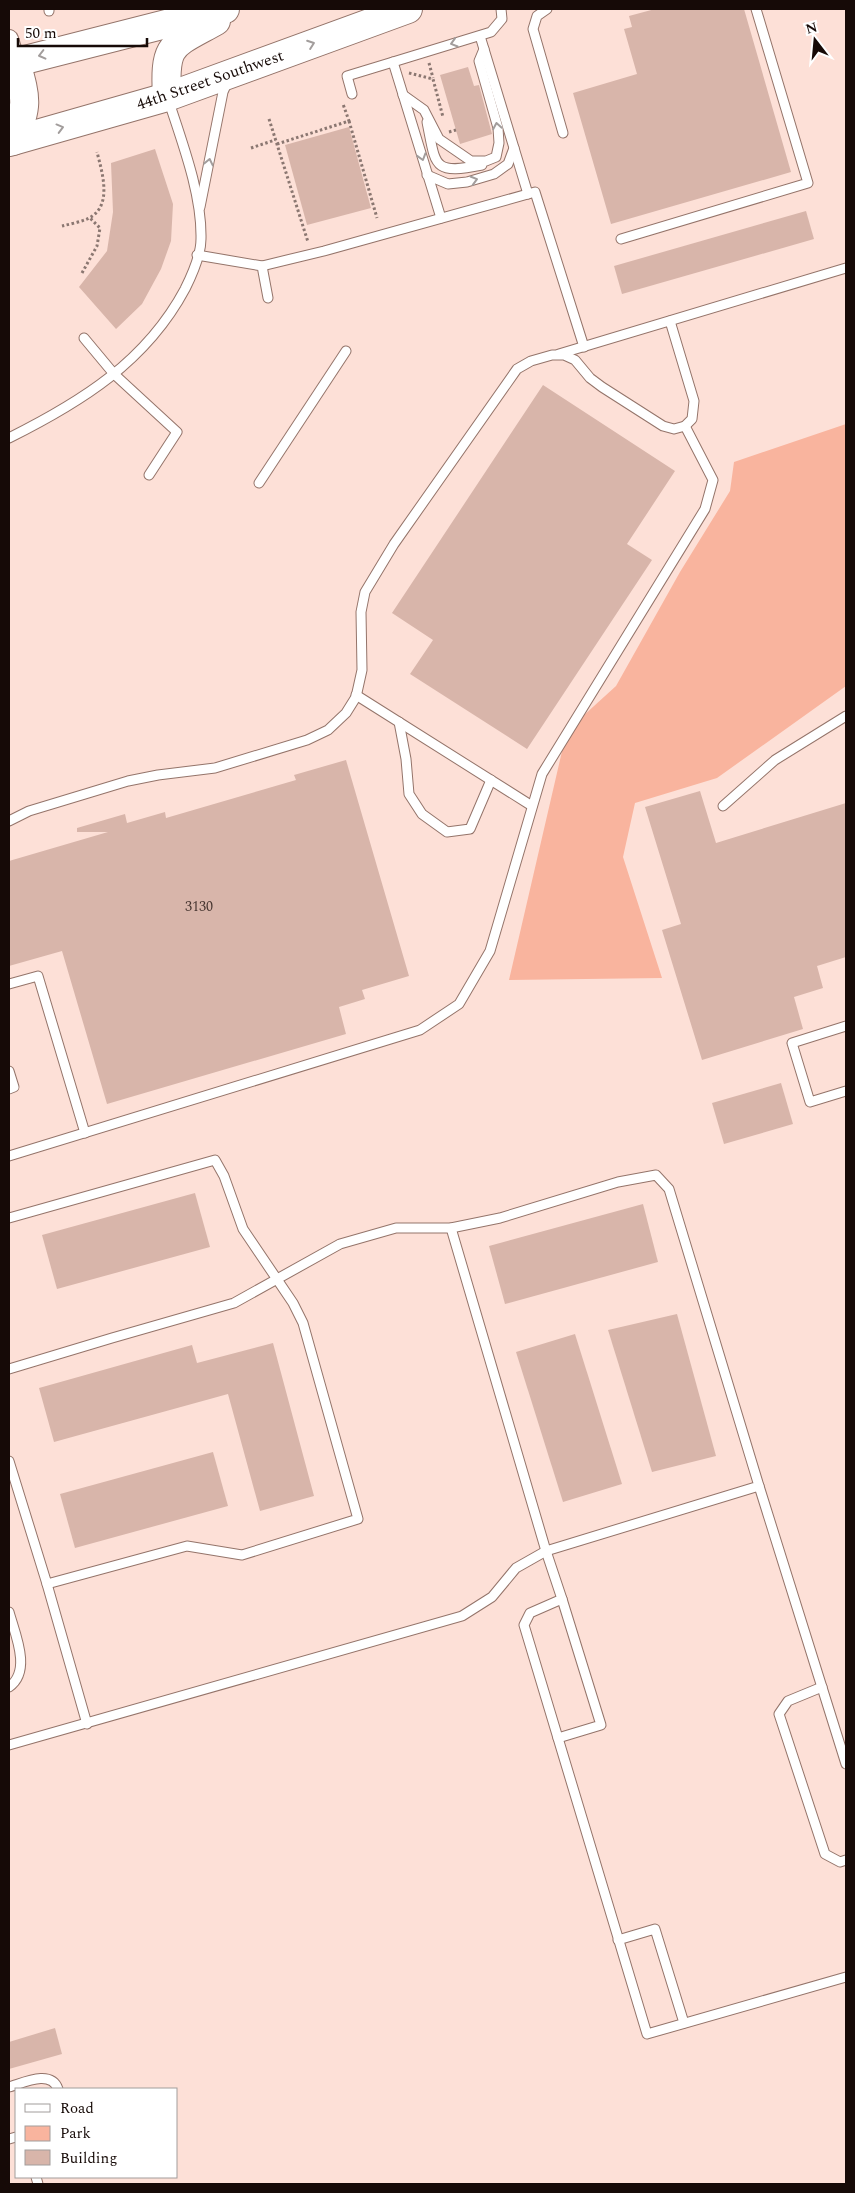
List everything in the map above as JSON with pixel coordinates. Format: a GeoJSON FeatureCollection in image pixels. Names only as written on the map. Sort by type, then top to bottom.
{"type":"FeatureCollection","features":[{"type":"Feature","properties":{"kind":"main road"},"geometry":{"type":"LineString","coordinates":[[11,142],[25,110],[25,96],[11,55],[225,9]]}},
{"type":"Feature","properties":{"kind":"main road"},"geometry":{"type":"LineString","coordinates":[[167,97],[166,59],[172,49],[179,41],[239,9]]}},
{"type":"Feature","properties":{"kind":"main road","name":"44th Street Southwest"},"geometry":{"type":"LineString","coordinates":[[11,142],[167,97],[395,11]]}},
{"type":"Feature","properties":{"kind":"lane"},"geometry":{"type":"LineString","coordinates":[[352,94],[347,76],[395,66],[491,32],[502,19],[501,9]]}},
{"type":"Feature","properties":{"kind":"lane"},"geometry":{"type":"LineString","coordinates":[[547,9],[537,16],[533,29],[563,133]]}},
{"type":"Feature","properties":{"kind":"lane"},"geometry":{"type":"LineString","coordinates":[[620,239],[808,183],[756,9]]}},
{"type":"Feature","properties":{"kind":"lane"},"geometry":{"type":"LineString","coordinates":[[480,36],[528,194]]}},
{"type":"Feature","properties":{"kind":"lane"},"geometry":{"type":"LineString","coordinates":[[424,110],[435,161],[445,169],[458,170],[486,164],[496,156],[499,143],[498,128],[479,61],[484,49]]}},
{"type":"Feature","properties":{"kind":"lane"},"geometry":{"type":"LineString","coordinates":[[395,66],[440,218]]}},
{"type":"Feature","properties":{"kind":"lane"},"geometry":{"type":"LineString","coordinates":[[199,210],[223,92],[233,73]]}},
{"type":"Feature","properties":{"kind":"lane"},"geometry":{"type":"LineString","coordinates":[[404,95],[424,110],[439,139],[471,161],[486,161],[496,156]]}},
{"type":"Feature","properties":{"kind":"lane"},"geometry":{"type":"LineString","coordinates":[[9,438],[78,400],[114,374],[152,339],[174,310],[191,277],[201,240],[199,210],[182,142],[167,97]]}},
{"type":"Feature","properties":{"kind":"lane"},"geometry":{"type":"LineString","coordinates":[[427,175],[448,184],[467,182],[494,174],[508,164],[514,148]]}},
{"type":"Feature","properties":{"kind":"lane"},"geometry":{"type":"LineString","coordinates":[[197,255],[262,266],[535,192],[584,347]]}},
{"type":"Feature","properties":{"kind":"lane"},"geometry":{"type":"LineString","coordinates":[[262,266],[268,298]]}},
{"type":"Feature","properties":{"kind":"lane"},"geometry":{"type":"LineString","coordinates":[[9,821],[28,810],[128,781],[158,775],[215,768],[307,740],[328,730],[346,713],[356,696],[362,670],[361,612],[366,592],[377,571],[516,369],[531,361],[558,355],[846,268]]}},
{"type":"Feature","properties":{"kind":"lane"},"geometry":{"type":"LineString","coordinates":[[558,355],[575,360],[590,378],[662,426],[674,429],[685,426],[692,419],[694,401],[670,321]]}},
{"type":"Feature","properties":{"kind":"lane"},"geometry":{"type":"LineString","coordinates":[[84,338],[114,374],[177,432],[149,475]]}},
{"type":"Feature","properties":{"kind":"lane"},"geometry":{"type":"LineString","coordinates":[[259,483],[346,350]]}},
{"type":"Feature","properties":{"kind":"lane"},"geometry":{"type":"LineString","coordinates":[[9,1156],[420,1030],[459,1004],[490,951],[542,774],[706,509],[713,480],[685,426]]}},
{"type":"Feature","properties":{"kind":"lane"},"geometry":{"type":"LineString","coordinates":[[356,696],[532,806]]}},
{"type":"Feature","properties":{"kind":"lane"},"geometry":{"type":"LineString","coordinates":[[723,806],[775,760],[846,716]]}},
{"type":"Feature","properties":{"kind":"lane"},"geometry":{"type":"LineString","coordinates":[[399,722],[406,759],[409,794],[422,814],[447,832],[470,829],[491,780]]}},
{"type":"Feature","properties":{"kind":"lane"},"geometry":{"type":"LineString","coordinates":[[9,984],[38,976],[85,1133]]}},
{"type":"Feature","properties":{"kind":"lane"},"geometry":{"type":"LineString","coordinates":[[846,1026],[792,1043],[810,1102],[846,1091]]}},
{"type":"Feature","properties":{"kind":"lane"},"geometry":{"type":"LineString","coordinates":[[9,1071],[14,1087],[9,1089]]}},
{"type":"Feature","properties":{"kind":"lane"},"geometry":{"type":"LineString","coordinates":[[9,1218],[215,1160],[224,1176],[244,1228],[293,1302],[303,1323],[358,1519],[242,1555],[187,1546],[47,1584]]}},
{"type":"Feature","properties":{"kind":"lane"},"geometry":{"type":"LineString","coordinates":[[9,1369],[234,1303],[340,1244],[349,1241],[396,1228],[450,1228],[500,1218],[618,1182],[656,1175],[669,1189],[846,1764]]}},
{"type":"Feature","properties":{"kind":"lane"},"geometry":{"type":"LineString","coordinates":[[450,1228],[546,1551],[602,1725],[558,1738]]}},
{"type":"Feature","properties":{"kind":"lane"},"geometry":{"type":"LineString","coordinates":[[9,1461],[87,1724]]}},
{"type":"Feature","properties":{"kind":"lane"},"geometry":{"type":"LineString","coordinates":[[9,1745],[462,1616],[492,1597],[516,1568],[546,1551],[759,1486]]}},
{"type":"Feature","properties":{"kind":"lane"},"geometry":{"type":"LineString","coordinates":[[562,1599],[530,1614],[524,1625],[647,2034],[846,1977]]}},
{"type":"Feature","properties":{"kind":"lane"},"geometry":{"type":"LineString","coordinates":[[9,1612],[21,1661],[17,1681],[9,1687]]}},
{"type":"Feature","properties":{"kind":"lane"},"geometry":{"type":"LineString","coordinates":[[822,1687],[788,1701],[779,1714],[825,1854],[840,1862],[846,1860]]}},
{"type":"Feature","properties":{"kind":"lane"},"geometry":{"type":"LineString","coordinates":[[618,1940],[655,1929],[684,2023]]}},
{"type":"Feature","properties":{"kind":"lane"},"geometry":{"type":"LineString","coordinates":[[9,2087],[38,2079],[48,2079],[56,2084],[58,2088]]}},
{"type":"Feature","properties":{"kind":"path"},"geometry":{"type":"LineString","coordinates":[[437,61],[429,63],[447,133],[456,130]]}},
{"type":"Feature","properties":{"kind":"path"},"geometry":{"type":"LineString","coordinates":[[395,66],[433,79]]}},
{"type":"Feature","properties":{"kind":"path"},"geometry":{"type":"LineString","coordinates":[[341,98],[377,218]]}},
{"type":"Feature","properties":{"kind":"path"},"geometry":{"type":"LineString","coordinates":[[269,119],[308,242]]}},
{"type":"Feature","properties":{"kind":"path"},"geometry":{"type":"LineString","coordinates":[[251,148],[349,121]]}},
{"type":"Feature","properties":{"kind":"path"},"geometry":{"type":"LineString","coordinates":[[62,226],[90,218],[101,205],[105,188],[97,152]]}},
{"type":"Feature","properties":{"kind":"path"},"geometry":{"type":"LineString","coordinates":[[82,273],[97,246],[100,228],[90,218]]}},
{"type":"Feature","properties":{"kind":"green space"},"geometry":{"type":"Polygon","coordinates":[[[846,424],[846,686],[717,778],[635,803],[623,857],[662,978],[509,980],[563,747],[583,716],[616,686],[680,572],[730,491],[734,462],[846,424]]]}},
{"type":"Feature","properties":{"kind":"building"},"geometry":{"type":"Polygon","coordinates":[[[655,9],[744,9],[791,172],[611,224],[573,93],[637,74],[624,29],[632,27],[629,16],[655,9]]]}},
{"type":"Feature","properties":{"kind":"building"},"geometry":{"type":"Polygon","coordinates":[[[468,67],[474,86],[479,85],[492,134],[460,144],[440,75],[468,67]]]}},
{"type":"Feature","properties":{"kind":"building"},"geometry":{"type":"Polygon","coordinates":[[[349,127],[371,208],[307,225],[285,145],[349,127]]]}},
{"type":"Feature","properties":{"kind":"building"},"geometry":{"type":"Polygon","coordinates":[[[155,149],[173,204],[171,241],[161,269],[142,304],[116,329],[79,287],[107,251],[113,212],[111,163],[155,149]]]}},
{"type":"Feature","properties":{"kind":"building"},"geometry":{"type":"Polygon","coordinates":[[[806,211],[814,239],[622,294],[614,266],[806,211]]]}},
{"type":"Feature","properties":{"kind":"building"},"geometry":{"type":"Polygon","coordinates":[[[543,385],[675,471],[627,544],[652,560],[527,749],[410,674],[433,640],[392,613],[543,385]]]}},
{"type":"Feature","properties":{"kind":"building"},"geometry":{"type":"Polygon","coordinates":[[[346,760],[409,976],[362,990],[365,999],[339,1007],[346,1034],[107,1104],[62,951],[9,966],[9,861],[108,832],[77,832],[77,828],[125,814],[127,823],[165,812],[166,818],[296,780],[294,775],[346,760]]]}},
{"type":"Feature","properties":{"kind":"building"},"geometry":{"type":"Polygon","coordinates":[[[700,791],[716,843],[846,803],[846,957],[817,966],[823,988],[794,997],[803,1029],[702,1060],[662,930],[681,924],[645,807],[700,791]]]}},
{"type":"Feature","properties":{"kind":"building"},"geometry":{"type":"Polygon","coordinates":[[[781,1083],[793,1124],[724,1144],[712,1103],[781,1083]]]}},
{"type":"Feature","properties":{"kind":"building"},"geometry":{"type":"Polygon","coordinates":[[[195,1193],[210,1247],[57,1289],[42,1235],[195,1193]]]}},
{"type":"Feature","properties":{"kind":"building"},"geometry":{"type":"Polygon","coordinates":[[[643,1204],[658,1262],[505,1304],[489,1246],[643,1204]]]}},
{"type":"Feature","properties":{"kind":"building"},"geometry":{"type":"Polygon","coordinates":[[[677,1314],[716,1456],[652,1472],[608,1330],[677,1314]]]}},
{"type":"Feature","properties":{"kind":"building"},"geometry":{"type":"Polygon","coordinates":[[[575,1334],[622,1484],[563,1502],[516,1352],[575,1334]]]}},
{"type":"Feature","properties":{"kind":"building"},"geometry":{"type":"Polygon","coordinates":[[[273,1343],[314,1496],[260,1511],[228,1394],[54,1442],[39,1388],[192,1345],[197,1363],[273,1343]]]}},
{"type":"Feature","properties":{"kind":"building"},"geometry":{"type":"Polygon","coordinates":[[[213,1452],[228,1506],[75,1548],[60,1494],[213,1452]]]}},
{"type":"Feature","properties":{"kind":"building"},"geometry":{"type":"Polygon","coordinates":[[[55,2028],[62,2054],[9,2069],[9,2042],[55,2028]]]}}]}
